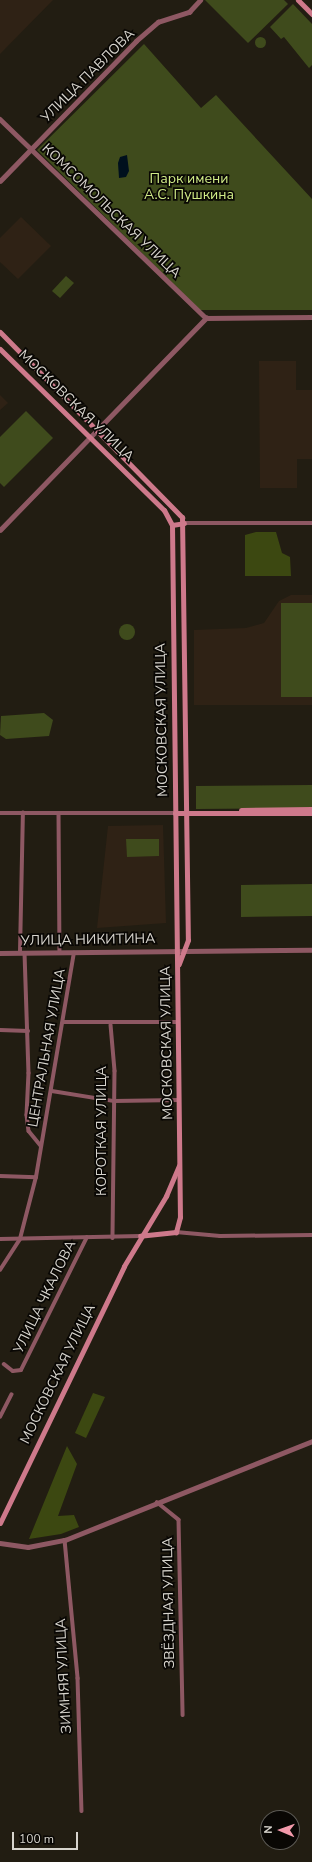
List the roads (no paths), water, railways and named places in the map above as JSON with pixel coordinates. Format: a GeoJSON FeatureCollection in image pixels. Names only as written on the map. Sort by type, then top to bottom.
{"type":"FeatureCollection","features":[{"type":"Feature","properties":{"kind":"main road"},"geometry":{"type":"LineString","coordinates":[[298,0],[312,14]]}},
{"type":"Feature","properties":{"kind":"main road","name":"МОСКОВСКАЯ УЛИЦА"},"geometry":{"type":"LineString","coordinates":[[0,332],[180,512],[184,523],[188,912],[187,951],[179,965]]}},
{"type":"Feature","properties":{"kind":"main road","name":"МОСКОВСКАЯ УЛИЦА"},"geometry":{"type":"LineString","coordinates":[[0,349],[164,510],[172,525],[176,950],[179,965],[178,1022],[181,1197],[176,1232]]}},
{"type":"Feature","properties":{"kind":"main road"},"geometry":{"type":"LineString","coordinates":[[172,525],[184,523]]}},
{"type":"Feature","properties":{"kind":"main road"},"geometry":{"type":"LineString","coordinates":[[173,594],[185,594]]}},
{"type":"Feature","properties":{"kind":"main road"},"geometry":{"type":"LineString","coordinates":[[187,812],[312,809]]}},
{"type":"Feature","properties":{"kind":"main road"},"geometry":{"type":"LineString","coordinates":[[175,812],[312,813]]}},
{"type":"Feature","properties":{"kind":"main road","name":"МОСКОВСКАЯ УЛИЦА"},"geometry":{"type":"LineString","coordinates":[[0,1523],[140,1236],[147,1223],[166,1196],[180,1161]]}},
{"type":"Feature","properties":{"kind":"main road"},"geometry":{"type":"LineString","coordinates":[[166,1196],[172,1192],[181,1197]]}},
{"type":"Feature","properties":{"kind":"main road"},"geometry":{"type":"LineString","coordinates":[[147,1223],[154,1236]]}},
{"type":"Feature","properties":{"kind":"main road"},"geometry":{"type":"LineString","coordinates":[[140,1236],[154,1236],[176,1232]]}},
{"type":"Feature","properties":{"kind":"street","name":"УЛИЦА ПАВЛОВА"},"geometry":{"type":"LineString","coordinates":[[0,181],[153,26],[167,18],[189,12],[200,0]]}},
{"type":"Feature","properties":{"kind":"street","name":"КОМСОМОЛЬСКАЯ УЛИЦА"},"geometry":{"type":"LineString","coordinates":[[0,119],[206,318]]}},
{"type":"Feature","properties":{"kind":"street"},"geometry":{"type":"LineString","coordinates":[[0,530],[206,318],[312,317]]}},
{"type":"Feature","properties":{"kind":"street"},"geometry":{"type":"LineString","coordinates":[[184,523],[312,523]]}},
{"type":"Feature","properties":{"kind":"street"},"geometry":{"type":"LineString","coordinates":[[0,813],[175,812]]}},
{"type":"Feature","properties":{"kind":"street"},"geometry":{"type":"LineString","coordinates":[[20,952],[23,813]]}},
{"type":"Feature","properties":{"kind":"street"},"geometry":{"type":"LineString","coordinates":[[59,813],[60,952]]}},
{"type":"Feature","properties":{"kind":"street"},"geometry":{"type":"LineString","coordinates":[[187,951],[312,950]]}},
{"type":"Feature","properties":{"kind":"street","name":"УЛИЦА НИКИТИНА"},"geometry":{"type":"LineString","coordinates":[[0,953],[187,951]]}},
{"type":"Feature","properties":{"kind":"street","name":"ЦЕНТРАЛЬНАЯ УЛИЦА"},"geometry":{"type":"LineString","coordinates":[[25,953],[28,1031],[27,1115],[29,1131],[41,1146]]}},
{"type":"Feature","properties":{"kind":"street","name":"ЦЕНТРАЛЬНАЯ УЛИЦА"},"geometry":{"type":"LineString","coordinates":[[0,1270],[20,1239],[36,1177],[52,1091],[74,953]]}},
{"type":"Feature","properties":{"kind":"street"},"geometry":{"type":"LineString","coordinates":[[63,1022],[111,1025],[178,1022]]}},
{"type":"Feature","properties":{"kind":"street","name":"КОРОТКАЯ УЛИЦА"},"geometry":{"type":"LineString","coordinates":[[111,1025],[114,1101],[113,1238]]}},
{"type":"Feature","properties":{"kind":"street"},"geometry":{"type":"LineString","coordinates":[[0,1030],[28,1031]]}},
{"type":"Feature","properties":{"kind":"street"},"geometry":{"type":"LineString","coordinates":[[52,1091],[114,1101],[179,1100]]}},
{"type":"Feature","properties":{"kind":"street"},"geometry":{"type":"LineString","coordinates":[[0,1176],[36,1177]]}},
{"type":"Feature","properties":{"kind":"street"},"geometry":{"type":"LineString","coordinates":[[176,1232],[220,1236],[312,1235]]}},
{"type":"Feature","properties":{"kind":"street"},"geometry":{"type":"LineString","coordinates":[[0,1239],[87,1237],[113,1238],[140,1236]]}},
{"type":"Feature","properties":{"kind":"street","name":"УЛИЦА ЧКАЛОВА"},"geometry":{"type":"LineString","coordinates":[[4,1364],[13,1371],[22,1370],[87,1237]]}},
{"type":"Feature","properties":{"kind":"street"},"geometry":{"type":"LineString","coordinates":[[0,1417],[11,1395]]}},
{"type":"Feature","properties":{"kind":"street"},"geometry":{"type":"LineString","coordinates":[[0,1544],[28,1547],[65,1540],[312,1441]]}},
{"type":"Feature","properties":{"kind":"street","name":"ЗВЁЗДНАЯ УЛИЦА"},"geometry":{"type":"LineString","coordinates":[[157,1502],[180,1520],[183,1715]]}},
{"type":"Feature","properties":{"kind":"street","name":"ЗИМНЯЯ УЛИЦА"},"geometry":{"type":"LineString","coordinates":[[65,1540],[78,1678],[82,1811]]}},
{"type":"Feature","properties":{"kind":"water"},"geometry":{"type":"Polygon","coordinates":[[[127,155],[129,171],[126,177],[119,178],[118,163],[120,157],[127,155]]]}},
{"type":"Feature","properties":{"kind":"park label","name":"Парк имени А.С. Пушкина"},"geometry":{"type":"Point","coordinates":[189,188]}}]}
